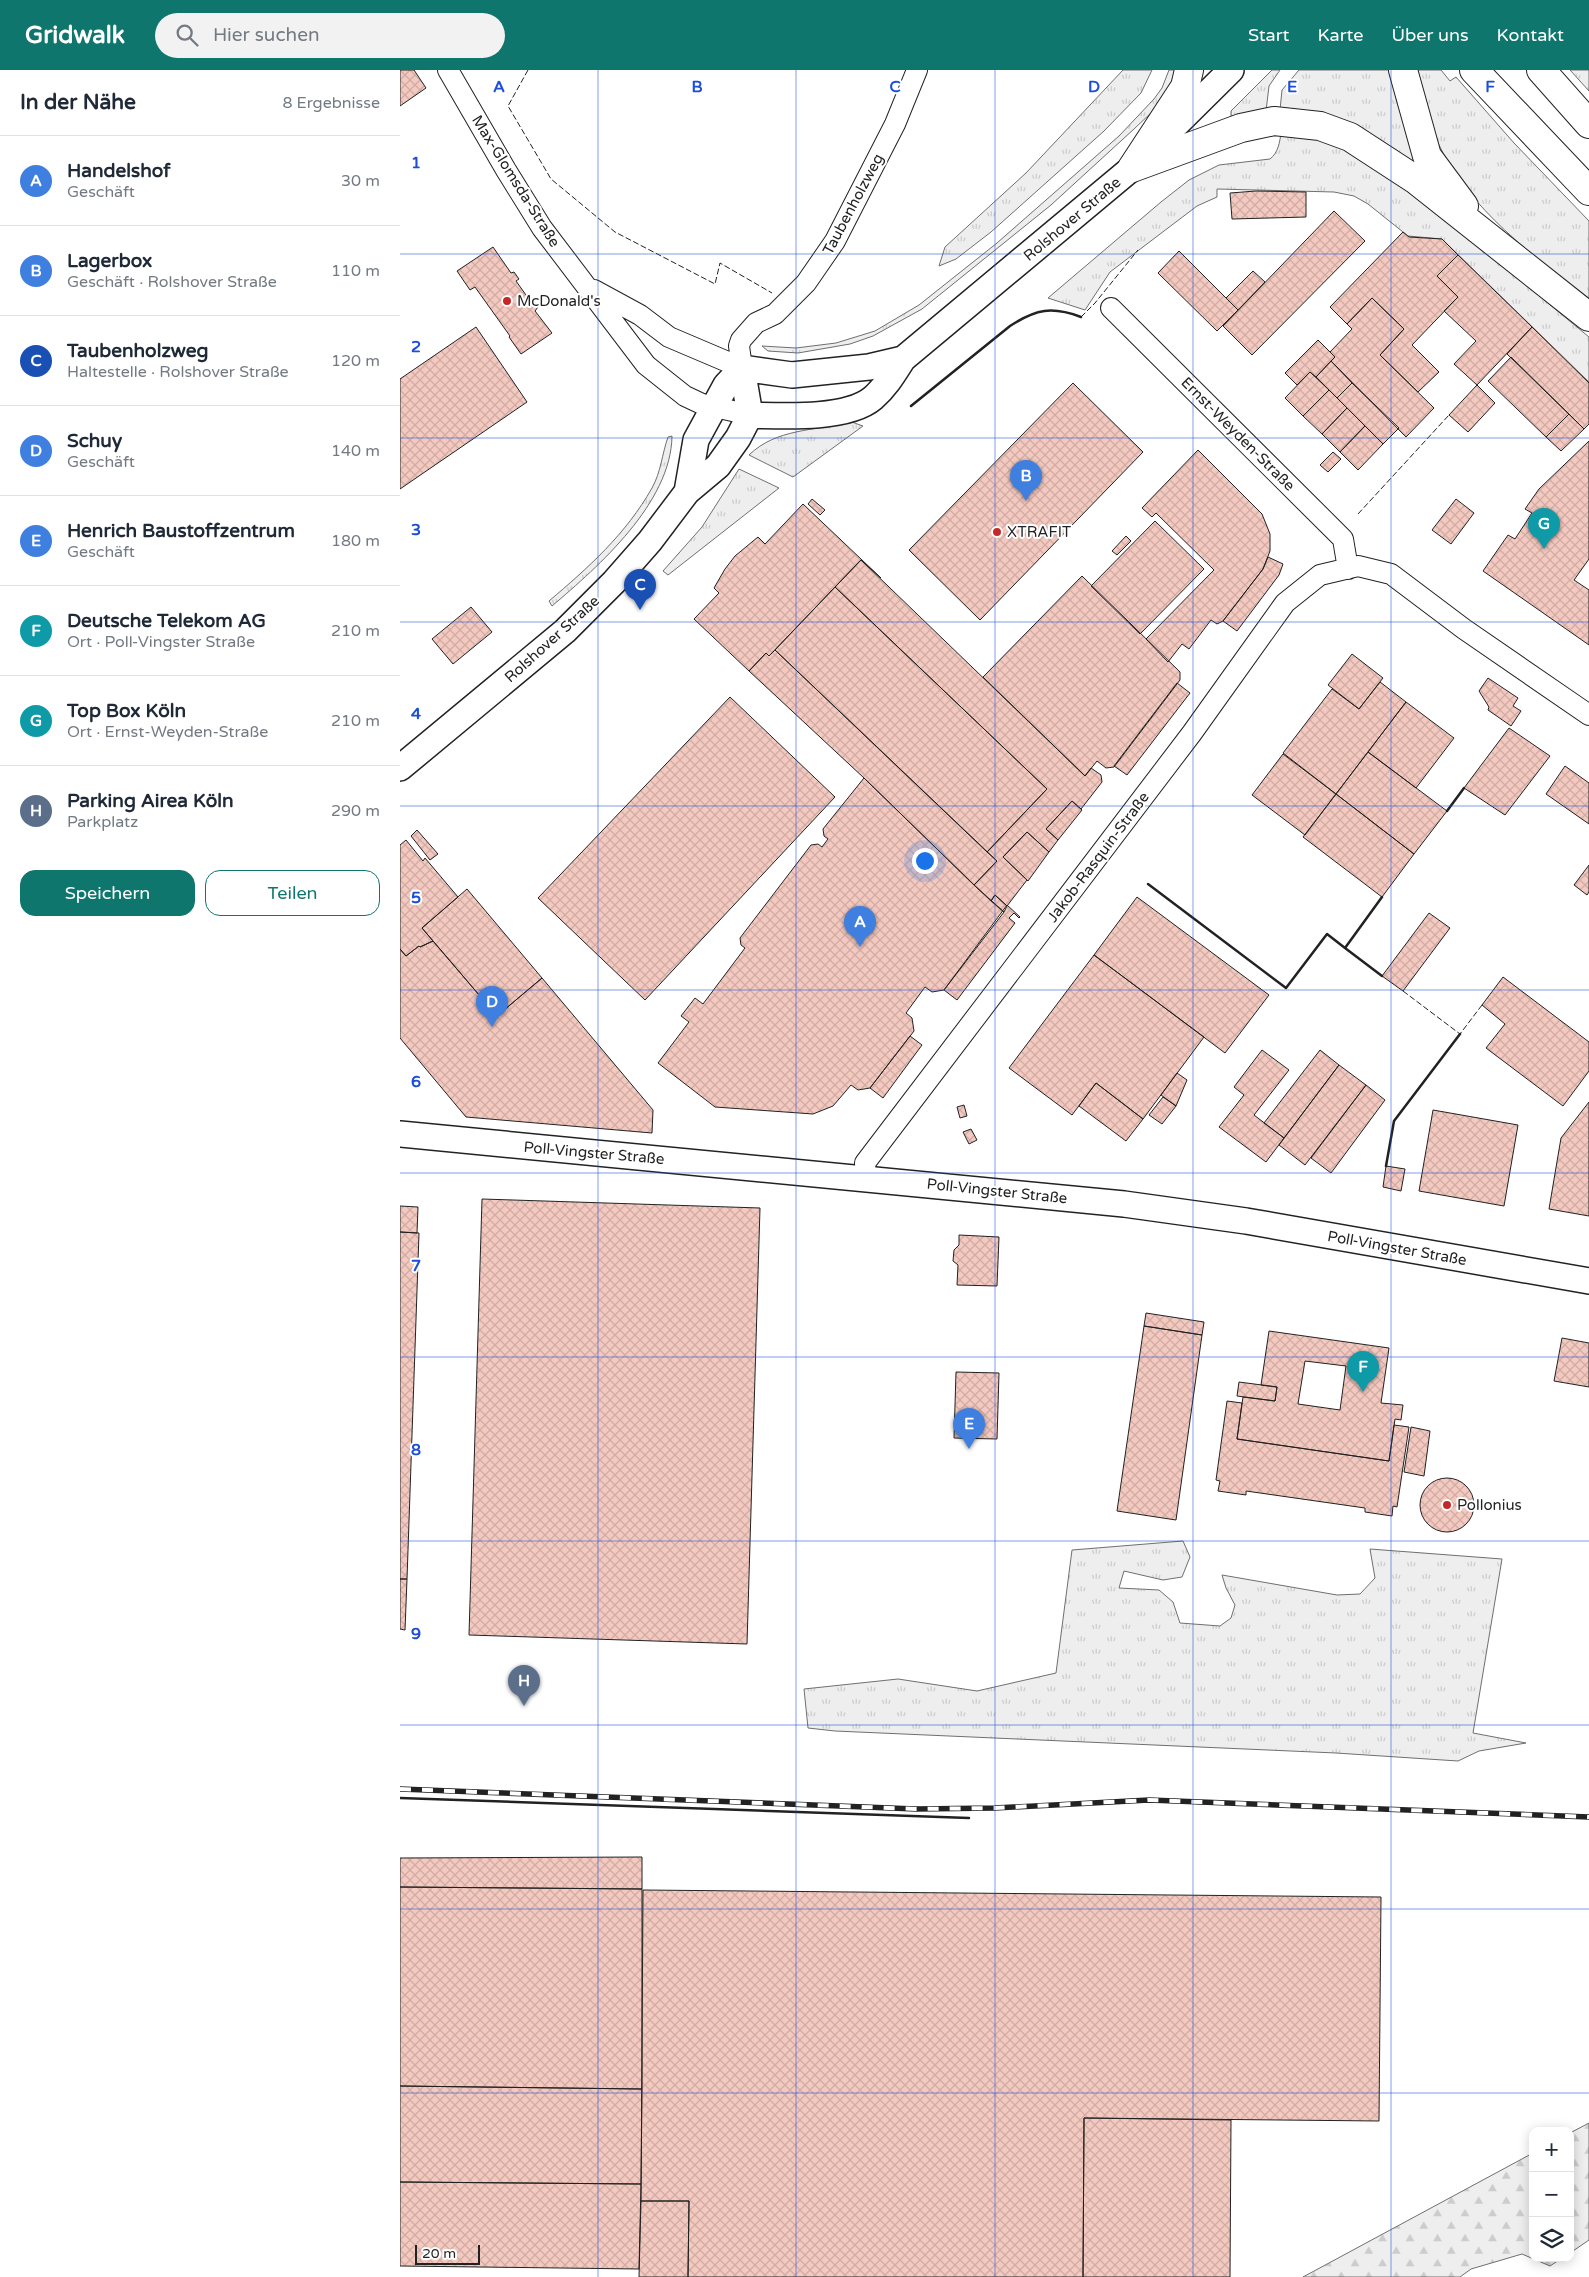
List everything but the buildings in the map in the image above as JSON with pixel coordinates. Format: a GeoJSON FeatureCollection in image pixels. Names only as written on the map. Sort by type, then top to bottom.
{"type":"FeatureCollection","features":[{"type":"Feature","properties":{"kind":"highway"},"geometry":{"type":"LineString","coordinates":[[1132,168],[1185,86],[1190,70]]}},
{"type":"Feature","properties":{"kind":"highway"},"geometry":{"type":"LineString","coordinates":[[1403,70],[1427,156],[1463,205],[1503,250]]}},
{"type":"Feature","properties":{"kind":"highway"},"geometry":{"type":"LineString","coordinates":[[1474,70],[1589,191]]}},
{"type":"Feature","properties":{"kind":"highway"},"geometry":{"type":"LineString","coordinates":[[1541,70],[1589,124]]}},
{"type":"Feature","properties":{"kind":"highway"},"geometry":{"type":"LineString","coordinates":[[1132,168],[1241,128],[1274,121],[1293,121],[1320,126],[1350,137],[1385,158],[1416,180],[1589,317]]}},
{"type":"Feature","properties":{"kind":"street","name":"Max-Glomsda-Straße"},"geometry":{"type":"LineString","coordinates":[[448,70],[542,228],[646,365],[685,396],[714,408],[750,415]]}},
{"type":"Feature","properties":{"kind":"street","name":"Taubenholzweg"},"geometry":{"type":"LineString","coordinates":[[742,368],[739,346],[741,340],[756,323],[775,314],[806,283],[835,241],[895,124],[917,70]]}},
{"type":"Feature","properties":{"kind":"street","name":"Rolshover Straße"},"geometry":{"type":"LineString","coordinates":[[400,768],[565,630],[614,582],[650,541],[687,492],[718,466],[738,438],[750,415],[792,417],[840,412],[865,404],[885,387],[903,359],[1132,168],[1232,70]]}},
{"type":"Feature","properties":{"kind":"street","name":"Max-Glomsda-Straße"},"geometry":{"type":"LineString","coordinates":[[589,288],[640,315],[670,337],[742,368]]}},
{"type":"Feature","properties":{"kind":"street","name":"Ernst-Weyden-Straße"},"geometry":{"type":"LineString","coordinates":[[1111,308],[1343,538],[1353,567]]}},
{"type":"Feature","properties":{"kind":"street","name":"Rolshover Straße"},"geometry":{"type":"LineString","coordinates":[[687,492],[696,440],[726,385],[742,368],[792,375],[869,367],[903,359]]}},
{"type":"Feature","properties":{"kind":"street"},"geometry":{"type":"LineString","coordinates":[[742,368],[750,415]]}},
{"type":"Feature","properties":{"kind":"street"},"geometry":{"type":"LineString","coordinates":[[1353,567],[1391,574],[1464,629],[1589,716]]}},
{"type":"Feature","properties":{"kind":"street","name":"Jakob-Rasquin-Straße"},"geometry":{"type":"LineString","coordinates":[[866,1179],[865,1163],[1192,733],[1285,603],[1320,575],[1353,567]]}},
{"type":"Feature","properties":{"kind":"street","name":"Poll-Vingster Straße"},"geometry":{"type":"LineString","coordinates":[[400,1134],[1040,1195],[1246,1220],[1589,1281]]}},
{"type":"Feature","properties":{"kind":"green space"},"geometry":{"type":"Polygon","coordinates":[[[1123,70],[1152,70],[1141,93],[1104,131],[991,232],[956,259],[939,266],[945,247],[1026,173],[1123,70]]]}},
{"type":"Feature","properties":{"kind":"green space"},"geometry":{"type":"Polygon","coordinates":[[[1169,70],[1179,70],[1152,112],[1051,205],[922,309],[873,336],[850,344],[798,353],[768,351],[762,346],[796,348],[836,343],[875,331],[919,305],[997,243],[1119,136],[1154,99],[1162,88],[1169,70]]]}},
{"type":"Feature","properties":{"kind":"green space"},"geometry":{"type":"Polygon","coordinates":[[[1272,70],[1280,70],[1269,86],[1266,111],[1231,116],[1231,111],[1272,70]]]}},
{"type":"Feature","properties":{"kind":"green space"},"geometry":{"type":"Polygon","coordinates":[[[1299,70],[1395,70],[1431,178],[1404,156],[1359,128],[1280,110],[1282,90],[1299,70]]]}},
{"type":"Feature","properties":{"kind":"green space"},"geometry":{"type":"Polygon","coordinates":[[[1417,70],[1441,70],[1450,81],[1456,77],[1514,143],[1589,221],[1589,301],[1504,230],[1467,189],[1451,167],[1434,134],[1417,70]]]}},
{"type":"Feature","properties":{"kind":"green space"},"geometry":{"type":"Polygon","coordinates":[[[1570,70],[1589,70],[1589,91],[1570,70]]]}},
{"type":"Feature","properties":{"kind":"green space"},"geometry":{"type":"Polygon","coordinates":[[[1281,132],[1296,133],[1359,152],[1463,233],[1589,337],[1589,382],[1442,239],[1408,236],[1368,204],[1354,196],[1334,192],[1217,189],[1217,197],[1197,206],[1110,272],[1085,310],[1048,298],[1189,180],[1219,165],[1270,159],[1273,157],[1277,150],[1281,132]]]}},
{"type":"Feature","properties":{"kind":"green space"},"geometry":{"type":"Polygon","coordinates":[[[849,421],[863,426],[793,477],[749,455],[760,446],[783,435],[849,421]]]}},
{"type":"Feature","properties":{"kind":"green space"},"geometry":{"type":"Polygon","coordinates":[[[672,436],[668,461],[659,485],[646,509],[610,552],[552,606],[549,601],[605,549],[642,505],[657,476],[668,437],[672,436]]]}},
{"type":"Feature","properties":{"kind":"green space"},"geometry":{"type":"Polygon","coordinates":[[[739,469],[779,488],[668,575],[663,571],[702,527],[739,469]]]}},
{"type":"Feature","properties":{"kind":"green space"},"geometry":{"type":"Polygon","coordinates":[[[1183,1541],[1190,1557],[1182,1577],[1163,1580],[1124,1571],[1119,1588],[1159,1590],[1173,1602],[1180,1623],[1220,1626],[1231,1618],[1235,1605],[1222,1575],[1337,1595],[1360,1594],[1375,1578],[1370,1549],[1502,1559],[1473,1733],[1526,1743],[1479,1751],[1458,1761],[1336,1753],[835,1731],[808,1728],[804,1689],[898,1679],[977,1691],[1056,1673],[1072,1550],[1183,1541]]]}},
{"type":"Feature","properties":{"kind":"green space"},"geometry":{"type":"Polygon","coordinates":[[[1589,2123],[1589,2240],[1574,2250],[1574,2172],[1574,2131],[1589,2123]]]}},
{"type":"Feature","properties":{"kind":"green space"},"geometry":{"type":"Polygon","coordinates":[[[1529,2155],[1529,2257],[1522,2254],[1471,2269],[1460,2277],[1303,2277],[1529,2155]]]}},
{"type":"Feature","properties":{"kind":"green space"},"geometry":{"type":"Polygon","coordinates":[[[1541,2262],[1556,2262],[1550,2266],[1541,2262]]]}},
{"type":"Feature","properties":{"kind":"railway"},"geometry":{"type":"LineString","coordinates":[[400,1789],[916,1809],[995,1808],[1149,1800],[1589,1817]]}},
{"type":"Feature","properties":{"kind":"fence"},"geometry":{"type":"LineString","coordinates":[[528,70],[508,106],[551,179],[615,232],[715,284],[720,263],[772,293]]}},
{"type":"Feature","properties":{"kind":"fence"},"geometry":{"type":"LineString","coordinates":[[1081,317],[1095,303],[1138,250]]}},
{"type":"Feature","properties":{"kind":"fence"},"geometry":{"type":"LineString","coordinates":[[1358,514],[1449,415]]}},
{"type":"Feature","properties":{"kind":"fence"},"geometry":{"type":"LineString","coordinates":[[1403,991],[1460,1034],[1482,1005]]}},
{"type":"Feature","properties":{"kind":"wall"},"geometry":{"type":"LineString","coordinates":[[911,406],[1019,320],[1044,311],[1061,311],[1081,317]]}},
{"type":"Feature","properties":{"kind":"wall"},"geometry":{"type":"LineString","coordinates":[[1447,811],[1464,788]]}},
{"type":"Feature","properties":{"kind":"wall"},"geometry":{"type":"LineString","coordinates":[[1148,884],[1286,988],[1327,934],[1345,948]]}},
{"type":"Feature","properties":{"kind":"wall"},"geometry":{"type":"LineString","coordinates":[[1382,897],[1345,948],[1382,976]]}},
{"type":"Feature","properties":{"kind":"wall"},"geometry":{"type":"LineString","coordinates":[[1386,1166],[1394,1121],[1460,1034]]}},
{"type":"Feature","properties":{"kind":"wall"},"geometry":{"type":"LineString","coordinates":[[400,1798],[969,1818]]}},
{"type":"Feature","properties":{"kind":"place","name":"McDonald's"},"geometry":{"type":"Point","coordinates":[507,301]}},
{"type":"Feature","properties":{"kind":"place","name":"Lagerbox"},"geometry":{"type":"Point","coordinates":[1026,501]}},
{"type":"Feature","properties":{"kind":"place","name":"XTRAFIT"},"geometry":{"type":"Point","coordinates":[997,532]}},
{"type":"Feature","properties":{"kind":"place","name":"Top Box Köln"},"geometry":{"type":"Point","coordinates":[1544,549]}},
{"type":"Feature","properties":{"kind":"place","name":"Taubenholzweg"},"geometry":{"type":"Point","coordinates":[640,610]}},
{"type":"Feature","properties":{"kind":"place","name":"Handelshof"},"geometry":{"type":"Point","coordinates":[860,947]}},
{"type":"Feature","properties":{"kind":"place","name":"Schuy"},"geometry":{"type":"Point","coordinates":[492,1027]}},
{"type":"Feature","properties":{"kind":"place","name":"Deutsche Telekom AG"},"geometry":{"type":"Point","coordinates":[1363,1392]}},
{"type":"Feature","properties":{"kind":"place","name":"Henrich Baustoffzentrum"},"geometry":{"type":"Point","coordinates":[969,1449]}},
{"type":"Feature","properties":{"kind":"place","name":"Pollonius"},"geometry":{"type":"Point","coordinates":[1447,1505]}},
{"type":"Feature","properties":{"kind":"place","name":"Parking Airea Köln"},"geometry":{"type":"Point","coordinates":[524,1706]}}]}
